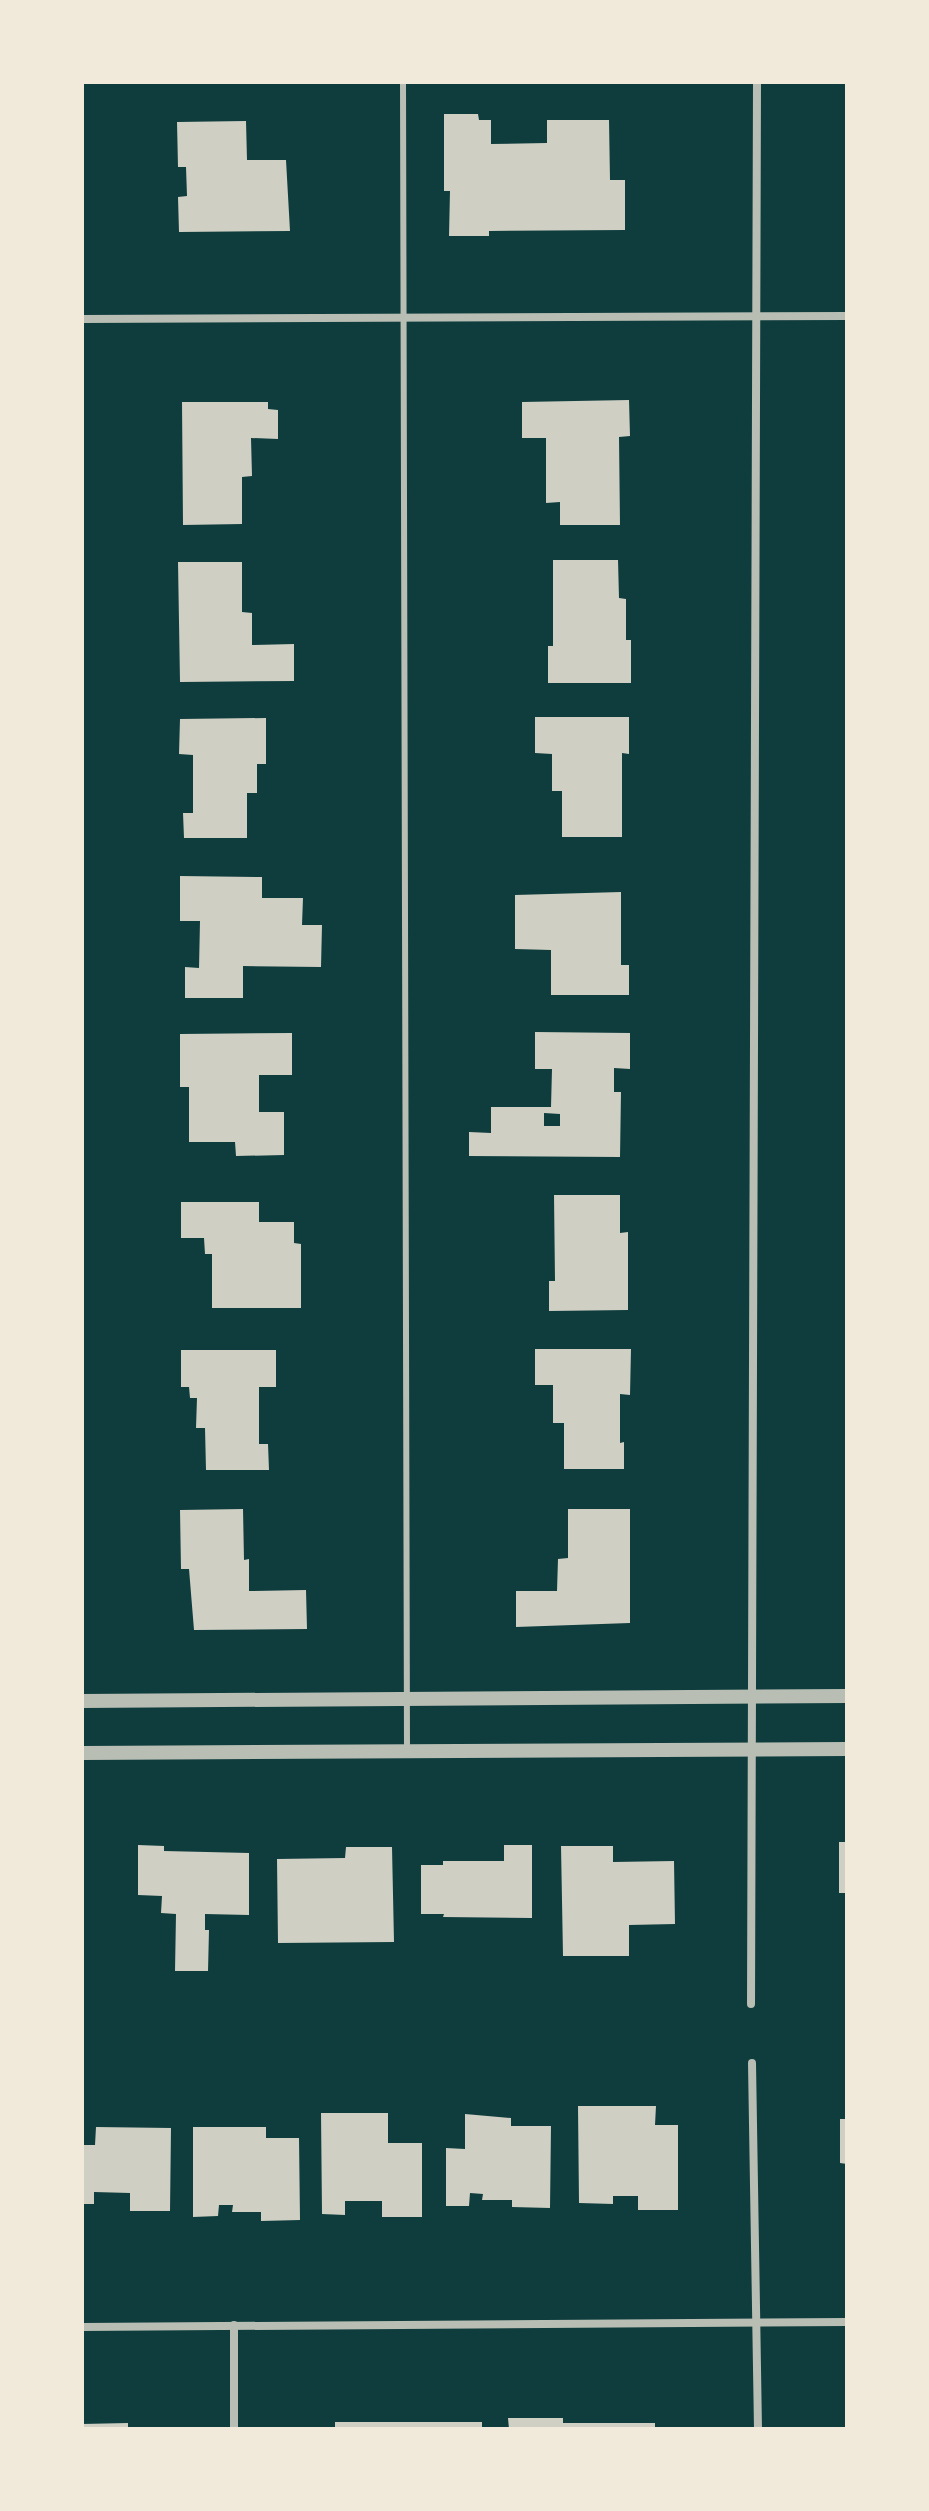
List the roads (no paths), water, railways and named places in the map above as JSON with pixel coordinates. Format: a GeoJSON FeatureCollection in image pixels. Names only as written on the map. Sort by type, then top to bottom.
{"type":"FeatureCollection","features":[{"type":"Feature","properties":{"kind":"street"},"geometry":{"type":"LineString","coordinates":[[751,2004],[757,82]]}},
{"type":"Feature","properties":{"kind":"street"},"geometry":{"type":"LineString","coordinates":[[82,319],[847,316]]}},
{"type":"Feature","properties":{"kind":"street"},"geometry":{"type":"LineString","coordinates":[[82,1701],[847,1696]]}},
{"type":"Feature","properties":{"kind":"street"},"geometry":{"type":"LineString","coordinates":[[82,1753],[847,1749]]}},
{"type":"Feature","properties":{"kind":"street"},"geometry":{"type":"LineString","coordinates":[[752,2063],[758,2429]]}},
{"type":"Feature","properties":{"kind":"street"},"geometry":{"type":"LineString","coordinates":[[82,2327],[847,2322]]}},
{"type":"Feature","properties":{"kind":"street"},"geometry":{"type":"LineString","coordinates":[[234,2325],[234,2429]]}},
{"type":"Feature","properties":{"kind":"lane"},"geometry":{"type":"LineString","coordinates":[[403,82],[407,1751]]}}]}
